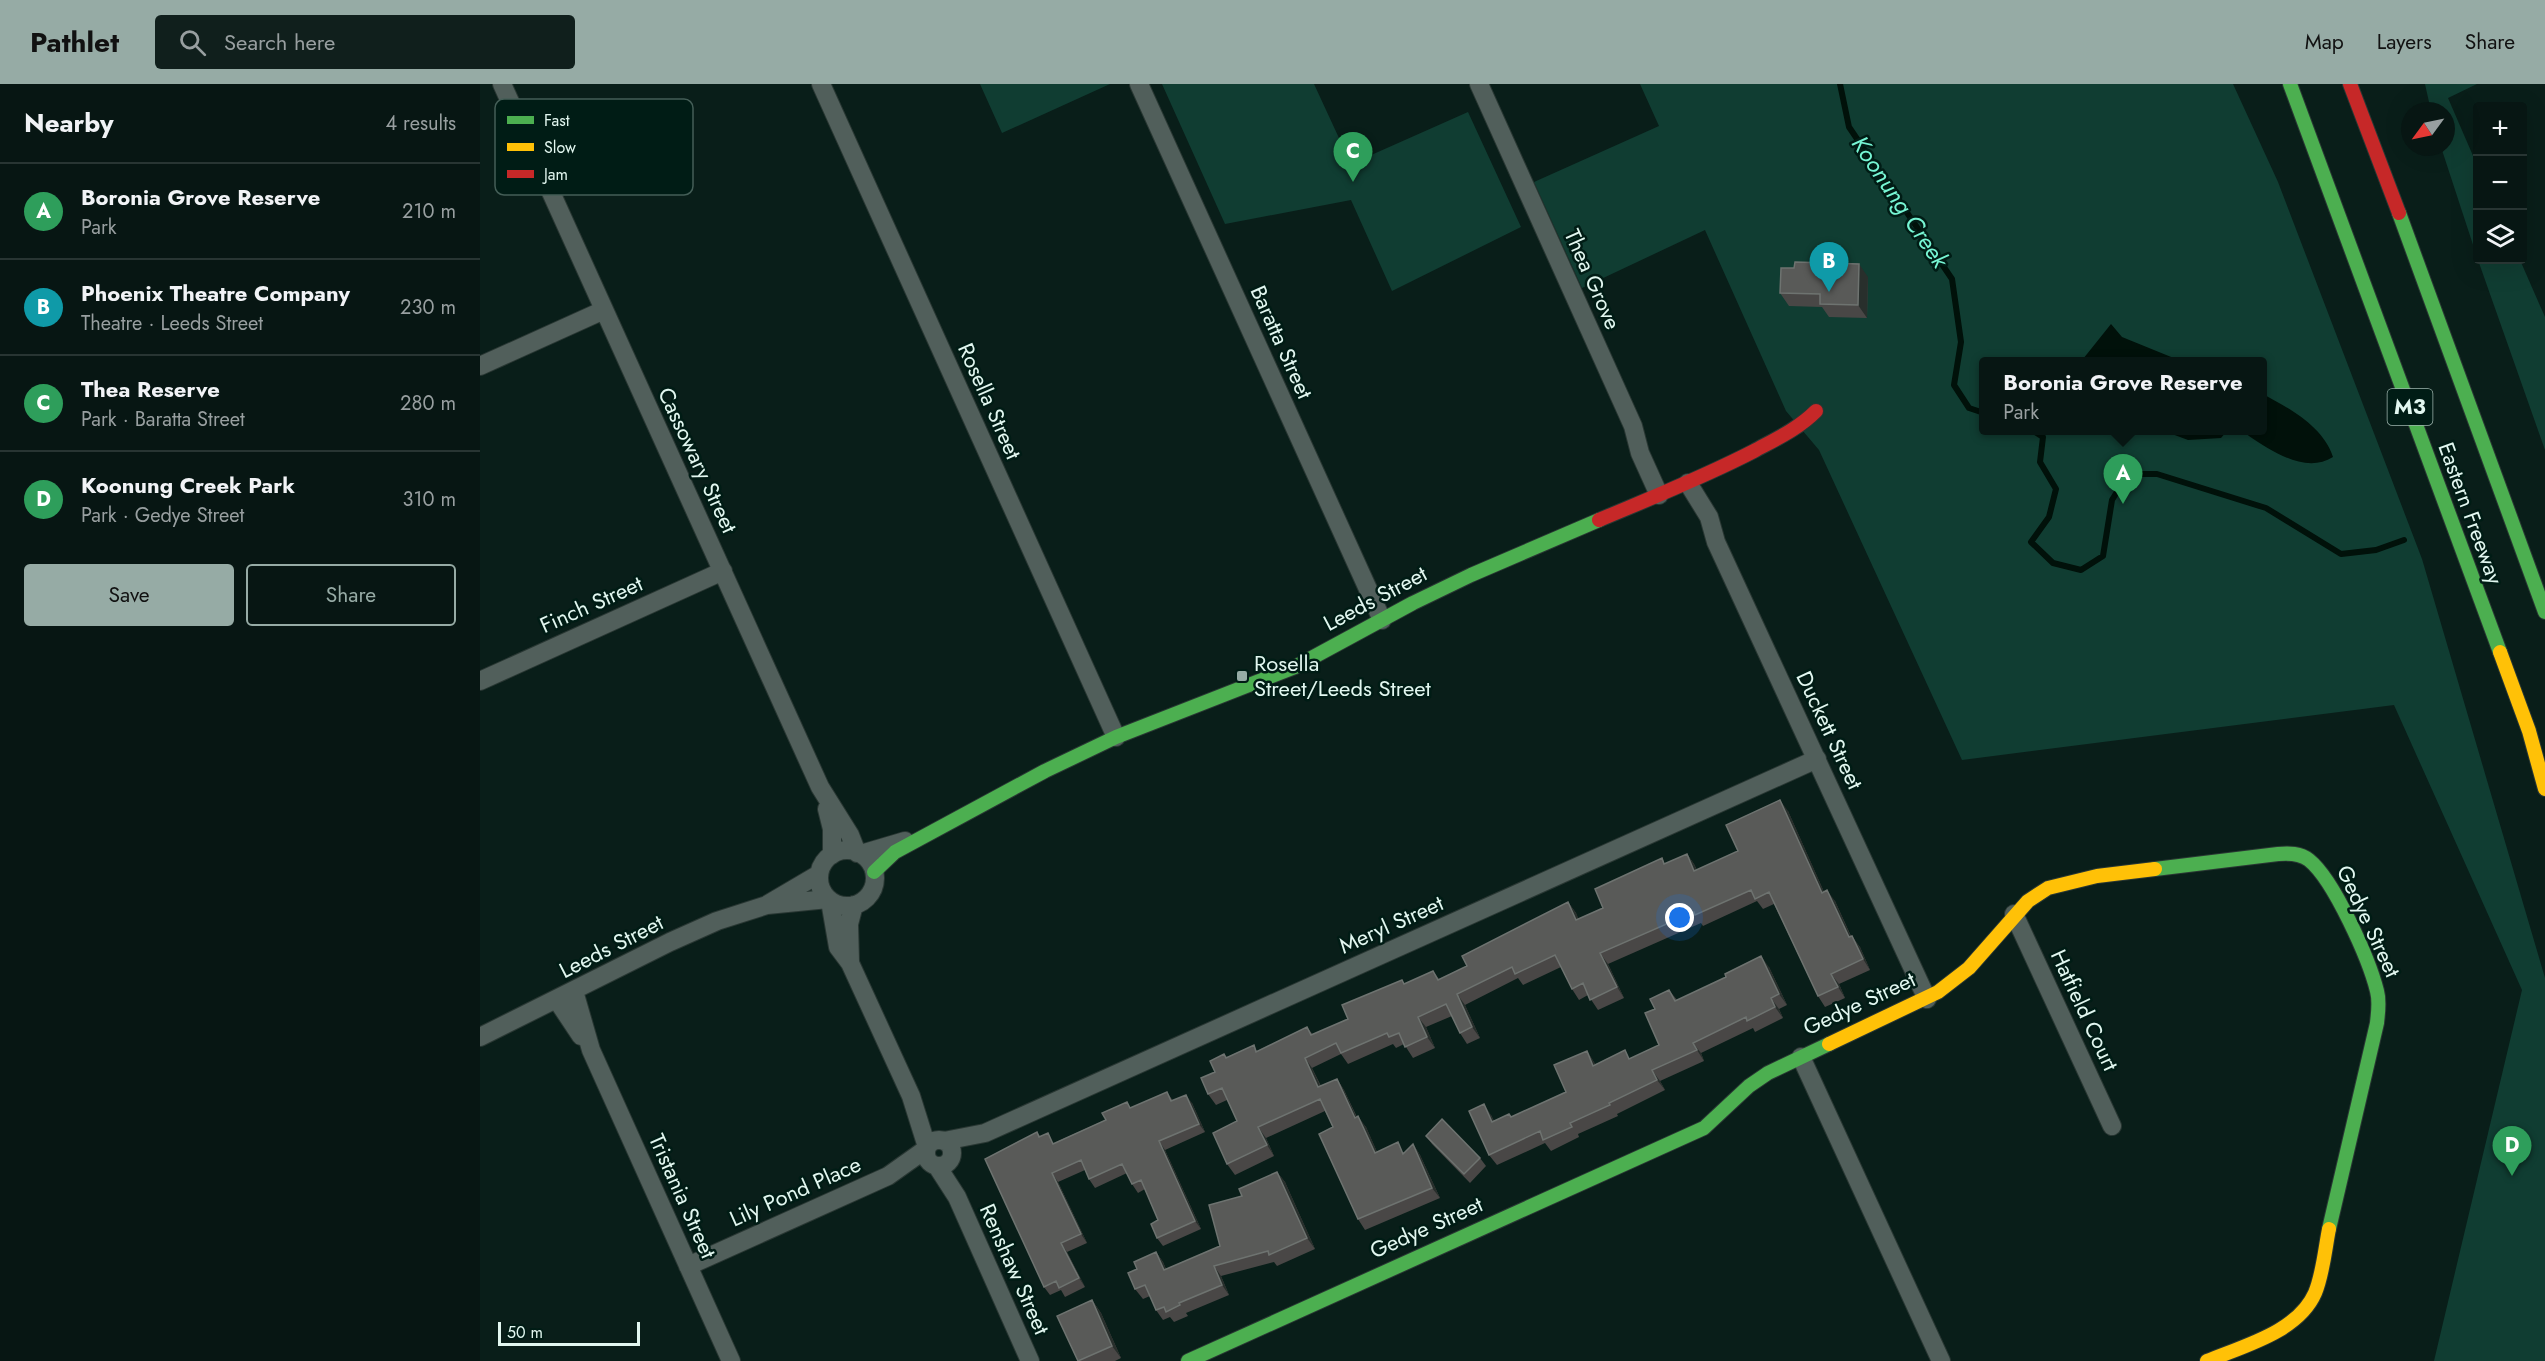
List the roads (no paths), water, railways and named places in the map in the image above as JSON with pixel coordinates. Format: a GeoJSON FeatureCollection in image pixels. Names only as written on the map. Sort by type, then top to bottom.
{"type":"FeatureCollection","features":[{"type":"Feature","properties":{"kind":"main road","name":"Eastern Freeway"},"geometry":{"type":"LineString","coordinates":[[2290,84],[2529,731],[2545,789]]}},
{"type":"Feature","properties":{"kind":"main road","name":"Eastern Freeway"},"geometry":{"type":"LineString","coordinates":[[2350,84],[2437,312],[2545,612]]}},
{"type":"Feature","properties":{"kind":"main road","name":"Leeds Street"},"geometry":{"type":"LineString","coordinates":[[874,872],[894,852],[1046,771],[1116,737],[1295,667],[1471,575],[1688,483],[1784,435],[1805,422],[1816,411]]}},
{"type":"Feature","properties":{"kind":"main road","name":"Gedye Street"},"geometry":{"type":"LineString","coordinates":[[1188,1361],[1692,1134],[1715,1120],[1758,1079],[1927,999],[1955,980],[1969,968],[2014,914],[2038,893],[2077,879],[2278,854],[2296,854],[2310,861],[2325,875],[2373,979],[2379,997],[2377,1023],[2311,1302],[2290,1323],[2207,1361]]}},
{"type":"Feature","properties":{"kind":"street","name":"Cassowary Street"},"geometry":{"type":"LineString","coordinates":[[502,84],[509,99]]}},
{"type":"Feature","properties":{"kind":"street","name":"Rosella Street"},"geometry":{"type":"LineString","coordinates":[[821,84],[1116,737]]}},
{"type":"Feature","properties":{"kind":"street","name":"Baratta Street"},"geometry":{"type":"LineString","coordinates":[[1139,84],[1382,620]]}},
{"type":"Feature","properties":{"kind":"street","name":"Thea Grove"},"geometry":{"type":"LineString","coordinates":[[1479,84],[1633,426],[1640,453],[1659,495]]}},
{"type":"Feature","properties":{"kind":"street","name":"Cassowary Street"},"geometry":{"type":"LineString","coordinates":[[552,195],[820,788],[859,854]]}},
{"type":"Feature","properties":{"kind":"street"},"geometry":{"type":"LineString","coordinates":[[480,366],[604,310]]}},
{"type":"Feature","properties":{"kind":"street","name":"Duckett Street"},"geometry":{"type":"LineString","coordinates":[[1688,483],[1709,517],[1716,542],[1927,999]]}},
{"type":"Feature","properties":{"kind":"street","name":"Finch Street"},"geometry":{"type":"LineString","coordinates":[[480,681],[723,571]]}},
{"type":"Feature","properties":{"kind":"street","name":"Meryl Street"},"geometry":{"type":"LineString","coordinates":[[942,1163],[985,1133],[1817,759]]}},
{"type":"Feature","properties":{"kind":"street"},"geometry":{"type":"LineString","coordinates":[[820,788],[832,829],[832,855]]}},
{"type":"Feature","properties":{"kind":"street","name":"Leeds Street"},"geometry":{"type":"LineString","coordinates":[[859,854],[893,843],[921,838]]}},
{"type":"Feature","properties":{"kind":"street"},"geometry":{"type":"LineString","coordinates":[[829,900],[838,905],[854,905],[868,896],[874,881],[874,872],[871,865],[859,854],[848,851],[832,855],[821,866],[819,884],[829,900],[838,947],[850,963],[934,1144]]}},
{"type":"Feature","properties":{"kind":"street","name":"Leeds Street"},"geometry":{"type":"LineString","coordinates":[[480,1037],[679,938],[717,921],[767,905],[819,874]]}},
{"type":"Feature","properties":{"kind":"street","name":"Leeds Street"},"geometry":{"type":"LineString","coordinates":[[767,905],[829,900]]}},
{"type":"Feature","properties":{"kind":"street"},"geometry":{"type":"LineString","coordinates":[[850,963],[849,924],[854,905]]}},
{"type":"Feature","properties":{"kind":"street","name":"Hatfield Court"},"geometry":{"type":"LineString","coordinates":[[2014,914],[2112,1126]]}},
{"type":"Feature","properties":{"kind":"street","name":"Tristania Street"},"geometry":{"type":"LineString","coordinates":[[574,991],[591,1050],[731,1361]]}},
{"type":"Feature","properties":{"kind":"street","name":"Tristania Street"},"geometry":{"type":"LineString","coordinates":[[557,1000],[591,1050]]}},
{"type":"Feature","properties":{"kind":"street","name":"Gedye Street"},"geometry":{"type":"LineString","coordinates":[[1801,1057],[1941,1361]]}},
{"type":"Feature","properties":{"kind":"street","name":"Meryl Street"},"geometry":{"type":"LineString","coordinates":[[934,1144],[985,1133]]}},
{"type":"Feature","properties":{"kind":"street","name":"Lily Pond Place"},"geometry":{"type":"LineString","coordinates":[[688,1266],[888,1176],[934,1144]]}},
{"type":"Feature","properties":{"kind":"street","name":"Renshaw Street"},"geometry":{"type":"LineString","coordinates":[[934,1144],[950,1147],[942,1163],[1030,1361]]}},
{"type":"Feature","properties":{"kind":"street","name":"Lily Pond Place"},"geometry":{"type":"LineString","coordinates":[[888,1176],[942,1163]]}},
{"type":"Feature","properties":{"kind":"waterway","name":"Koonung Creek"},"geometry":{"type":"LineString","coordinates":[[1840,84],[1849,127],[1952,279],[1961,342],[1954,385],[1969,408],[1979,411]]}},
{"type":"Feature","properties":{"kind":"waterway","name":"Koonung Creek"},"geometry":{"type":"LineString","coordinates":[[2040,435],[2043,437],[2040,462],[2056,489],[2049,517],[2031,542],[2053,563],[2081,570],[2103,556],[2112,500],[2128,474],[2157,474],[2266,508],[2341,554],[2376,550],[2404,540]]}},
{"type":"Feature","properties":{"kind":"place","name":"Thea Reserve"},"geometry":{"type":"Point","coordinates":[1353,182]}},
{"type":"Feature","properties":{"kind":"place","name":"Phoenix Theatre Company"},"geometry":{"type":"Point","coordinates":[1829,292]}},
{"type":"Feature","properties":{"kind":"place","name":"Boronia Grove Reserve"},"geometry":{"type":"Point","coordinates":[2123,504]}},
{"type":"Feature","properties":{"kind":"place","name":"Rosella Street/Leeds Street"},"geometry":{"type":"Point","coordinates":[1242,676]}},
{"type":"Feature","properties":{"kind":"place","name":"Koonung Creek Park"},"geometry":{"type":"Point","coordinates":[2512,1176]}}]}
